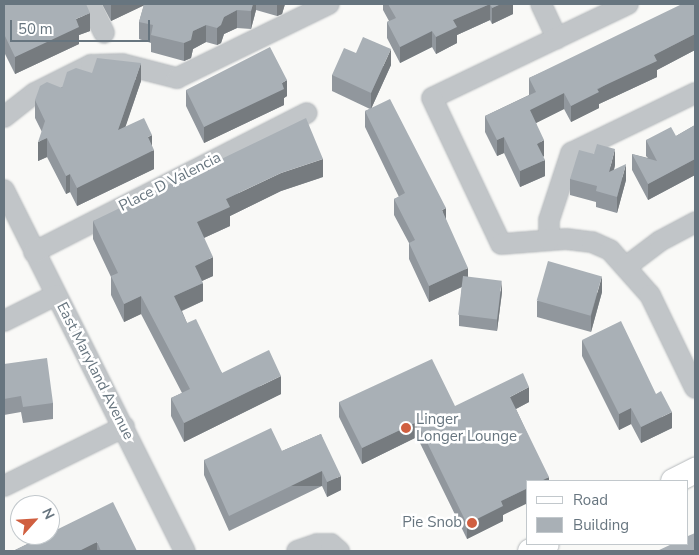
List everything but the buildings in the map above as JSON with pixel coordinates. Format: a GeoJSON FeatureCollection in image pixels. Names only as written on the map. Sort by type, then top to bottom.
{"type":"FeatureCollection","features":[{"type":"Feature","properties":{"kind":"main road"},"geometry":{"type":"LineString","coordinates":[[674,480],[695,470]]}},
{"type":"Feature","properties":{"kind":"main road"},"geometry":{"type":"LineString","coordinates":[[530,551],[544,545]]}},
{"type":"Feature","properties":{"kind":"street"},"geometry":{"type":"LineString","coordinates":[[90,4],[104,34]]}},
{"type":"Feature","properties":{"kind":"street"},"geometry":{"type":"LineString","coordinates":[[4,117],[35,93],[91,65],[122,64],[177,78],[329,4]]}},
{"type":"Feature","properties":{"kind":"street"},"geometry":{"type":"LineString","coordinates":[[541,4],[556,38]]}},
{"type":"Feature","properties":{"kind":"street"},"geometry":{"type":"LineString","coordinates":[[628,4],[432,98],[501,244],[550,240],[592,242],[610,250],[627,266],[650,295],[695,388]]}},
{"type":"Feature","properties":{"kind":"street"},"geometry":{"type":"LineString","coordinates":[[550,240],[549,220],[571,153],[695,93]]}},
{"type":"Feature","properties":{"kind":"street","name":"Place D Valencia"},"geometry":{"type":"LineString","coordinates":[[34,252],[307,113]]}},
{"type":"Feature","properties":{"kind":"street","name":"East Maryland Avenue"},"geometry":{"type":"LineString","coordinates":[[4,190],[185,551]]}},
{"type":"Feature","properties":{"kind":"street"},"geometry":{"type":"LineString","coordinates":[[627,266],[660,241],[695,222]]}},
{"type":"Feature","properties":{"kind":"street"},"geometry":{"type":"LineString","coordinates":[[4,321],[56,295]]}},
{"type":"Feature","properties":{"kind":"street"},"geometry":{"type":"LineString","coordinates":[[4,486],[124,427]]}},
{"type":"Feature","properties":{"kind":"street"},"geometry":{"type":"LineString","coordinates":[[297,551],[331,544],[339,551]]}},
{"type":"Feature","properties":{"kind":"place","name":"Linger Longer Lounge"},"geometry":{"type":"Point","coordinates":[406,428]}},
{"type":"Feature","properties":{"kind":"place","name":"Pie Snob"},"geometry":{"type":"Point","coordinates":[472,523]}}]}
